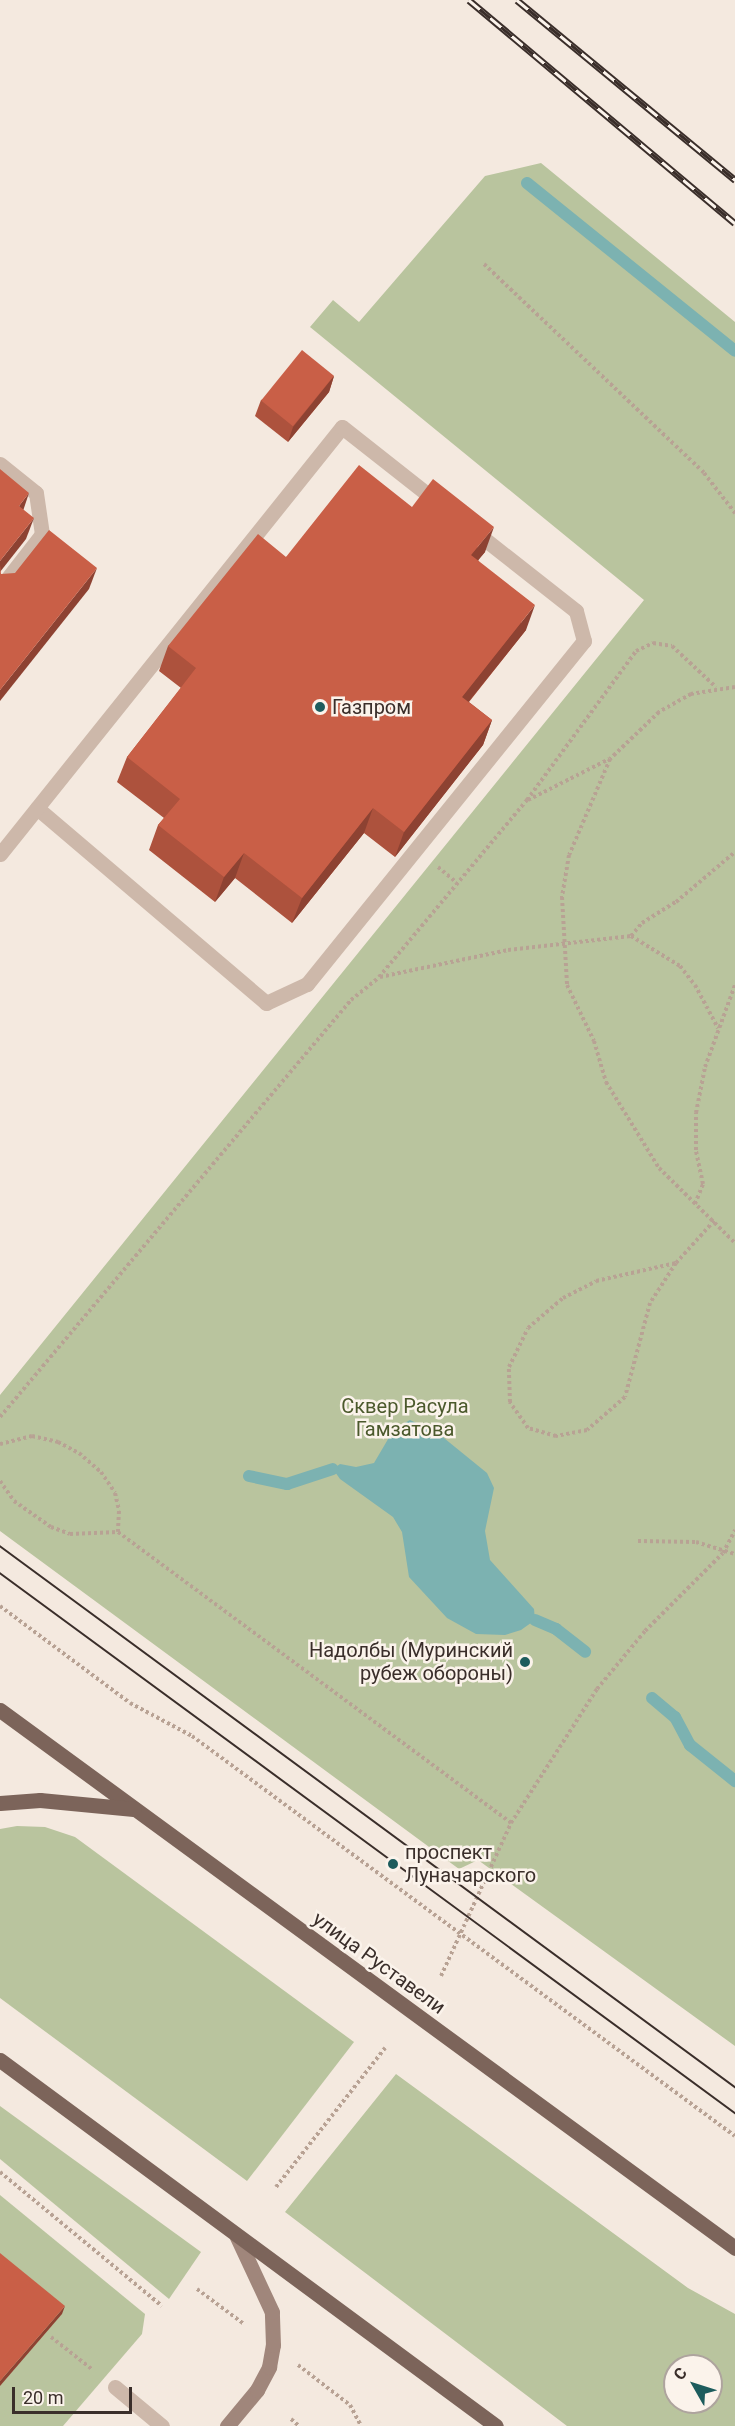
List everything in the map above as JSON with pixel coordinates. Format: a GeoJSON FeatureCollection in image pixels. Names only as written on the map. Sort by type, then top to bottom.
{"type":"FeatureCollection","features":[{"type":"Feature","properties":{"kind":"main road","name":"улица Руставели"},"geometry":{"type":"LineString","coordinates":[[0,1710],[735,2248]]}},
{"type":"Feature","properties":{"kind":"main road"},"geometry":{"type":"LineString","coordinates":[[0,1803],[40,1800],[134,1809]]}},
{"type":"Feature","properties":{"kind":"main road"},"geometry":{"type":"LineString","coordinates":[[0,2060],[496,2426]]}},
{"type":"Feature","properties":{"kind":"main road"},"geometry":{"type":"LineString","coordinates":[[227,2426],[257,2390],[269,2367],[273,2345],[272,2312],[237,2237]]}},
{"type":"Feature","properties":{"kind":"lane"},"geometry":{"type":"LineString","coordinates":[[0,854],[342,427],[576,611],[584,641],[307,984],[266,1003],[37,808]]}},
{"type":"Feature","properties":{"kind":"lane"},"geometry":{"type":"LineString","coordinates":[[0,464],[36,493],[42,534],[0,588]]}},
{"type":"Feature","properties":{"kind":"lane"},"geometry":{"type":"LineString","coordinates":[[115,2387],[162,2426]]}},
{"type":"Feature","properties":{"kind":"path"},"geometry":{"type":"LineString","coordinates":[[484,264],[704,473],[735,513]]}},
{"type":"Feature","properties":{"kind":"path"},"geometry":{"type":"LineString","coordinates":[[0,1417],[351,1000],[379,977],[527,800],[636,651],[653,643],[672,646],[716,687]]}},
{"type":"Feature","properties":{"kind":"path"},"geometry":{"type":"LineString","coordinates":[[527,800],[610,759],[659,712],[691,694],[716,687],[735,687]]}},
{"type":"Feature","properties":{"kind":"path"},"geometry":{"type":"LineString","coordinates":[[610,759],[569,855],[562,897],[562,945],[567,985],[594,1041],[606,1082],[659,1168],[735,1243]]}},
{"type":"Feature","properties":{"kind":"path"},"geometry":{"type":"LineString","coordinates":[[631,936],[642,923],[676,902],[735,852]]}},
{"type":"Feature","properties":{"kind":"path"},"geometry":{"type":"LineString","coordinates":[[379,977],[508,950],[631,936],[653,946],[680,966],[695,985],[718,1028]]}},
{"type":"Feature","properties":{"kind":"path"},"geometry":{"type":"LineString","coordinates":[[695,1204],[703,1184],[696,1150],[696,1113],[718,1028],[735,986]]}},
{"type":"Feature","properties":{"kind":"path"},"geometry":{"type":"LineString","coordinates":[[676,1263],[596,1281],[562,1298],[528,1328],[509,1367],[510,1402],[528,1428],[556,1436],[586,1430],[625,1397],[650,1303],[676,1263],[714,1221]]}},
{"type":"Feature","properties":{"kind":"path"},"geometry":{"type":"LineString","coordinates":[[0,1444],[32,1436],[58,1442],[79,1453],[101,1472],[115,1493],[119,1511],[118,1532]]}},
{"type":"Feature","properties":{"kind":"path"},"geometry":{"type":"LineString","coordinates":[[0,1481],[14,1501],[51,1527],[70,1534],[118,1532],[512,1823]]}},
{"type":"Feature","properties":{"kind":"path"},"geometry":{"type":"LineString","coordinates":[[441,1976],[457,1935],[479,1898],[512,1823],[597,1689],[645,1631],[723,1552],[735,1530]]}},
{"type":"Feature","properties":{"kind":"path"},"geometry":{"type":"LineString","coordinates":[[638,1540],[687,1541],[735,1554]]}},
{"type":"Feature","properties":{"kind":"path"},"geometry":{"type":"LineString","coordinates":[[0,1606],[130,1703],[192,1736],[457,1935],[735,2136]]}},
{"type":"Feature","properties":{"kind":"path"},"geometry":{"type":"LineString","coordinates":[[276,2187],[385,2048]]}},
{"type":"Feature","properties":{"kind":"path"},"geometry":{"type":"LineString","coordinates":[[0,2172],[162,2306]]}},
{"type":"Feature","properties":{"kind":"path"},"geometry":{"type":"LineString","coordinates":[[51,2337],[115,2387]]}},
{"type":"Feature","properties":{"kind":"path"},"geometry":{"type":"LineString","coordinates":[[291,2419],[299,2426]]}},
{"type":"Feature","properties":{"kind":"green space","name":"Сквер Расула Гамзатова"},"geometry":{"type":"Polygon","coordinates":[[[541,163],[735,322],[735,2046],[478,1860],[459,1869],[0,1531],[0,1395],[644,600],[310,327],[333,300],[359,322],[485,176],[541,163]]]}},
{"type":"Feature","properties":{"kind":"green space"},"geometry":{"type":"Polygon","coordinates":[[[17,1826],[45,1827],[75,1837],[354,2042],[247,2181],[0,1998],[0,1829],[17,1826]]]}},
{"type":"Feature","properties":{"kind":"green space"},"geometry":{"type":"Polygon","coordinates":[[[396,2074],[688,2288],[735,2314],[735,2426],[567,2426],[285,2212],[396,2074]]]}},
{"type":"Feature","properties":{"kind":"green space"},"geometry":{"type":"Polygon","coordinates":[[[0,2106],[201,2252],[169,2299],[0,2159],[0,2106]]]}},
{"type":"Feature","properties":{"kind":"green space"},"geometry":{"type":"Polygon","coordinates":[[[0,2195],[145,2314],[142,2334],[63,2426],[0,2426],[0,2195]]]}},
{"type":"Feature","properties":{"kind":"water"},"geometry":{"type":"Polygon","coordinates":[[[410,1420],[439,1434],[487,1473],[494,1488],[485,1531],[490,1560],[534,1609],[535,1620],[521,1630],[505,1635],[476,1634],[447,1618],[409,1577],[402,1532],[393,1517],[340,1479],[333,1469],[340,1464],[356,1467],[374,1463],[394,1429],[410,1420]]]}},
{"type":"Feature","properties":{"kind":"building"},"geometry":{"type":"Polygon","coordinates":[[[302,350],[334,376],[293,426],[261,401],[302,350]]]}},
{"type":"Feature","properties":{"kind":"building","name":"Газпром"},"geometry":{"type":"Polygon","coordinates":[[[359,465],[412,507],[433,479],[494,527],[471,555],[535,605],[462,697],[492,720],[404,832],[373,808],[302,898],[244,853],[224,877],[158,825],[180,799],[127,757],[196,668],[168,646],[258,534],[286,557],[359,465]]]}},
{"type":"Feature","properties":{"kind":"building"},"geometry":{"type":"Polygon","coordinates":[[[0,469],[29,493],[19,506],[34,518],[0,561],[0,469]]]}},
{"type":"Feature","properties":{"kind":"building"},"geometry":{"type":"Polygon","coordinates":[[[49,530],[97,568],[0,690],[0,565],[1,574],[15,573],[49,530]]]}},
{"type":"Feature","properties":{"kind":"building"},"geometry":{"type":"Polygon","coordinates":[[[0,2253],[65,2306],[0,2381],[0,2253]]]}},
{"type":"Feature","properties":{"kind":"waterway"},"geometry":{"type":"LineString","coordinates":[[527,183],[735,351]]}},
{"type":"Feature","properties":{"kind":"waterway"},"geometry":{"type":"LineString","coordinates":[[249,1476],[287,1484],[333,1469]]}},
{"type":"Feature","properties":{"kind":"waterway"},"geometry":{"type":"LineString","coordinates":[[535,1620],[556,1629],[585,1652]]}},
{"type":"Feature","properties":{"kind":"waterway"},"geometry":{"type":"LineString","coordinates":[[652,1698],[675,1717],[690,1745],[735,1781]]}},
{"type":"Feature","properties":{"kind":"tram line"},"geometry":{"type":"LineString","coordinates":[[0,1546],[735,2087]]}},
{"type":"Feature","properties":{"kind":"tram line"},"geometry":{"type":"LineString","coordinates":[[0,1573],[735,2113]]}},
{"type":"Feature","properties":{"kind":"railway"},"geometry":{"type":"LineString","coordinates":[[469,0],[735,223]]}},
{"type":"Feature","properties":{"kind":"railway"},"geometry":{"type":"LineString","coordinates":[[517,0],[735,180]]}},
{"type":"Feature","properties":{"kind":"place","name":"Газпром"},"geometry":{"type":"Point","coordinates":[320,707]}},
{"type":"Feature","properties":{"kind":"place","name":"Надолбы (Муринский рубеж обороны)"},"geometry":{"type":"Point","coordinates":[525,1662]}},
{"type":"Feature","properties":{"kind":"place","name":"проспект Луначарского"},"geometry":{"type":"Point","coordinates":[393,1864]}}]}
